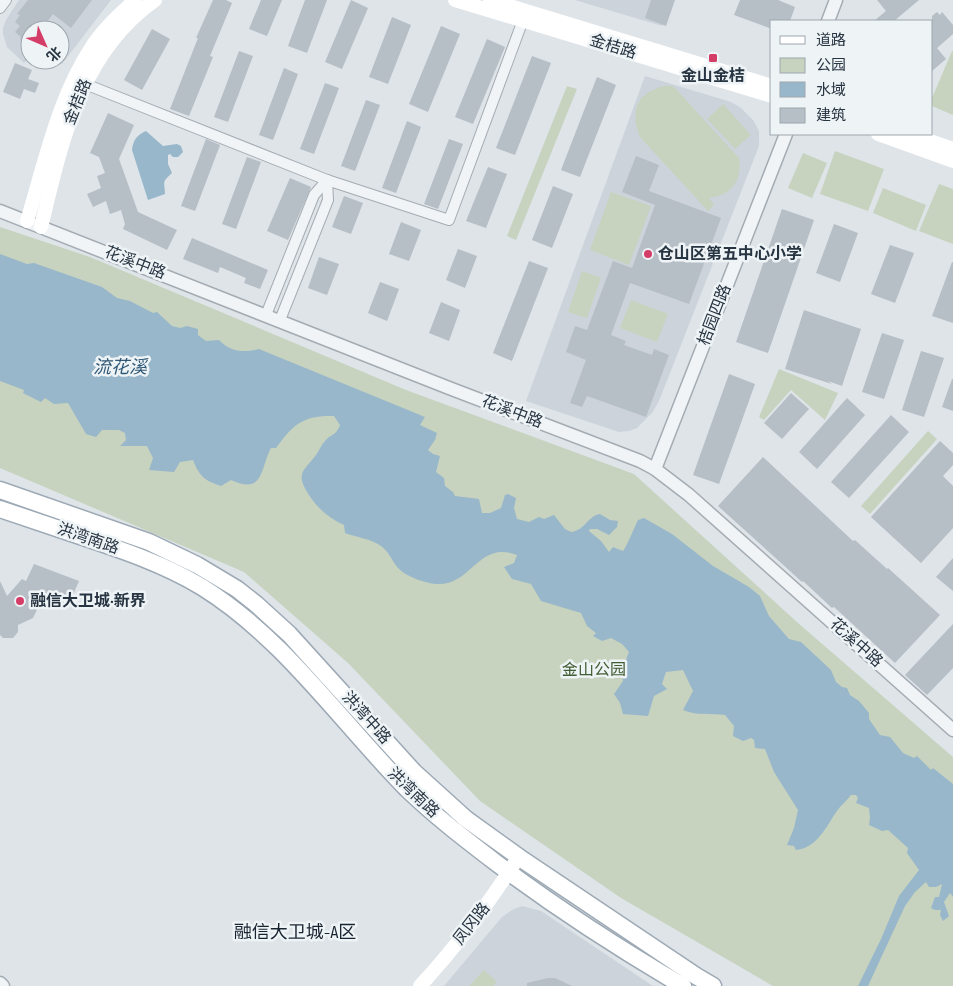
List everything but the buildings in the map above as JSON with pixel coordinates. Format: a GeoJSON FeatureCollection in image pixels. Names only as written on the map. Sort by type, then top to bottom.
{"type":"FeatureCollection","features":[{"type":"Feature","properties":{"kind":"main road","name":"金桔路"},"geometry":{"type":"LineString","coordinates":[[455,0],[523,15],[770,95]]}},
{"type":"Feature","properties":{"kind":"main road"},"geometry":{"type":"LineString","coordinates":[[490,0],[523,15],[770,85]]}},
{"type":"Feature","properties":{"kind":"main road","name":"金桔路"},"geometry":{"type":"LineString","coordinates":[[41,227],[79,82],[143,2]]}},
{"type":"Feature","properties":{"kind":"main road"},"geometry":{"type":"LineString","coordinates":[[27,221],[59,119],[79,82]]}},
{"type":"Feature","properties":{"kind":"main road"},"geometry":{"type":"LineString","coordinates":[[881,135],[953,162]]}},
{"type":"Feature","properties":{"kind":"main road"},"geometry":{"type":"LineString","coordinates":[[912,135],[953,149]]}},
{"type":"Feature","properties":{"kind":"main road","name":"洪湾中路"},"geometry":{"type":"LineString","coordinates":[[0,490],[149,542],[197,565],[237,589],[289,634],[414,772],[466,819],[518,857],[713,986]]}},
{"type":"Feature","properties":{"kind":"main road","name":"洪湾南路"},"geometry":{"type":"LineString","coordinates":[[0,509],[107,545],[156,564],[181,575],[222,600],[283,653],[392,772],[455,831],[570,916],[683,986]]}},
{"type":"Feature","properties":{"kind":"main road","name":"凤冈路"},"geometry":{"type":"LineString","coordinates":[[420,986],[488,905],[518,857]]}},
{"type":"Feature","properties":{"kind":"street"},"geometry":{"type":"LineString","coordinates":[[0,8],[6,0]]}},
{"type":"Feature","properties":{"kind":"street"},"geometry":{"type":"LineString","coordinates":[[828,20],[836,0]]}},
{"type":"Feature","properties":{"kind":"street"},"geometry":{"type":"LineString","coordinates":[[79,82],[327,180],[449,220],[523,15]]}},
{"type":"Feature","properties":{"kind":"street","name":"桔园四路"},"geometry":{"type":"LineString","coordinates":[[655,469],[786,135]]}},
{"type":"Feature","properties":{"kind":"street"},"geometry":{"type":"LineString","coordinates":[[266,315],[314,195],[327,180]]}},
{"type":"Feature","properties":{"kind":"street"},"geometry":{"type":"LineString","coordinates":[[280,320],[328,200],[327,180]]}},
{"type":"Feature","properties":{"kind":"street","name":"花溪中路"},"geometry":{"type":"LineString","coordinates":[[0,211],[655,469],[689,494],[953,730]]}},
{"type":"Feature","properties":{"kind":"street"},"geometry":{"type":"LineString","coordinates":[[0,983],[3,986]]}},
{"type":"Feature","properties":{"kind":"shaded area"},"geometry":{"type":"Polygon","coordinates":[[[19,0],[111,0],[70,54],[70,20],[20,20],[20,59],[7,47],[3,34],[6,20],[19,0]]]}},
{"type":"Feature","properties":{"kind":"shaded area"},"geometry":{"type":"Polygon","coordinates":[[[575,0],[671,0],[662,26],[575,0]]]}},
{"type":"Feature","properties":{"kind":"shaded area","name":"仓山区第五中心小学"},"geometry":{"type":"Polygon","coordinates":[[[645,76],[731,102],[741,108],[753,120],[759,131],[759,146],[659,401],[652,413],[637,428],[619,432],[526,401],[645,76]]]}},
{"type":"Feature","properties":{"kind":"shaded area"},"geometry":{"type":"Polygon","coordinates":[[[522,906],[541,911],[653,986],[444,986],[502,917],[522,906]]]}},
{"type":"Feature","properties":{"kind":"green space"},"geometry":{"type":"Polygon","coordinates":[[[953,51],[953,115],[933,106],[933,96],[953,51]]]}},
{"type":"Feature","properties":{"kind":"green space"},"geometry":{"type":"Polygon","coordinates":[[[567,86],[577,89],[516,240],[507,236],[567,86]]]}},
{"type":"Feature","properties":{"kind":"green space"},"geometry":{"type":"Polygon","coordinates":[[[664,86],[675,88],[739,158],[739,173],[734,186],[724,194],[709,198],[714,205],[708,211],[640,137],[636,119],[638,104],[647,93],[664,86]]]}},
{"type":"Feature","properties":{"kind":"green space"},"geometry":{"type":"Polygon","coordinates":[[[723,104],[751,135],[735,149],[707,119],[723,104]]]}},
{"type":"Feature","properties":{"kind":"green space"},"geometry":{"type":"Polygon","coordinates":[[[835,151],[884,169],[868,211],[820,194],[835,151]]]}},
{"type":"Feature","properties":{"kind":"green space"},"geometry":{"type":"Polygon","coordinates":[[[803,153],[827,163],[812,198],[788,188],[803,153]]]}},
{"type":"Feature","properties":{"kind":"green space"},"geometry":{"type":"Polygon","coordinates":[[[939,184],[953,189],[953,244],[919,231],[939,184]]]}},
{"type":"Feature","properties":{"kind":"green space"},"geometry":{"type":"Polygon","coordinates":[[[883,188],[926,205],[916,231],[873,213],[883,188]]]}},
{"type":"Feature","properties":{"kind":"green space"},"geometry":{"type":"Polygon","coordinates":[[[611,192],[651,206],[629,265],[590,250],[611,192]]]}},
{"type":"Feature","properties":{"kind":"green space","name":"金山公园"},"geometry":{"type":"Polygon","coordinates":[[[0,227],[90,257],[406,390],[634,474],[798,623],[953,757],[953,986],[773,986],[621,898],[480,801],[348,663],[244,572],[0,468],[0,227]]]}},
{"type":"Feature","properties":{"kind":"green space"},"geometry":{"type":"Polygon","coordinates":[[[582,271],[601,278],[587,318],[568,312],[582,271]]]}},
{"type":"Feature","properties":{"kind":"green space"},"geometry":{"type":"Polygon","coordinates":[[[631,300],[668,314],[657,342],[620,328],[631,300]]]}},
{"type":"Feature","properties":{"kind":"green space"},"geometry":{"type":"Polygon","coordinates":[[[779,369],[838,393],[825,420],[791,390],[764,420],[759,417],[779,369]]]}},
{"type":"Feature","properties":{"kind":"green space"},"geometry":{"type":"Polygon","coordinates":[[[928,431],[937,439],[870,514],[861,506],[928,431]]]}},
{"type":"Feature","properties":{"kind":"green space"},"geometry":{"type":"Polygon","coordinates":[[[484,970],[497,982],[493,986],[469,986],[484,970]]]}},
{"type":"Feature","properties":{"kind":"water"},"geometry":{"type":"Polygon","coordinates":[[[146,131],[163,146],[177,144],[181,146],[183,152],[178,157],[168,155],[168,164],[172,173],[164,184],[165,194],[148,200],[132,150],[136,138],[146,131]]]}},
{"type":"Feature","properties":{"kind":"water","name":"流花溪"},"geometry":{"type":"Polygon","coordinates":[[[0,254],[27,264],[34,263],[102,287],[117,298],[130,301],[153,313],[157,312],[172,326],[180,328],[187,326],[198,329],[198,335],[206,341],[219,340],[228,347],[238,350],[259,349],[425,417],[420,425],[437,433],[435,440],[428,450],[440,456],[436,472],[444,478],[445,486],[455,496],[479,499],[482,513],[490,513],[501,508],[505,495],[508,494],[516,498],[514,508],[517,519],[529,522],[539,517],[544,519],[554,515],[565,529],[571,532],[580,529],[592,517],[600,514],[610,520],[618,521],[617,527],[609,535],[597,529],[590,529],[589,531],[601,541],[609,552],[613,547],[623,551],[638,520],[644,518],[672,534],[713,566],[749,587],[760,596],[769,616],[789,639],[801,642],[831,670],[836,682],[842,687],[847,688],[850,695],[859,701],[869,713],[869,719],[880,735],[890,737],[903,753],[914,758],[917,756],[931,770],[933,768],[953,784],[953,897],[950,893],[944,902],[949,916],[943,921],[940,915],[941,910],[931,908],[935,897],[939,897],[942,884],[936,887],[929,887],[926,882],[915,892],[905,906],[868,986],[858,986],[899,896],[919,870],[907,853],[908,848],[888,830],[882,831],[869,825],[869,808],[856,803],[858,798],[856,795],[851,795],[840,807],[811,845],[796,850],[794,846],[787,845],[794,828],[798,810],[774,772],[765,749],[755,748],[754,740],[751,738],[743,741],[733,736],[734,726],[725,715],[698,714],[683,710],[693,691],[683,670],[666,672],[662,684],[667,689],[654,696],[648,716],[623,714],[620,703],[614,694],[623,681],[621,673],[629,652],[622,644],[611,638],[602,641],[593,636],[596,633],[587,626],[581,613],[541,601],[531,584],[512,579],[504,567],[514,563],[517,555],[504,552],[493,553],[460,577],[450,582],[434,584],[421,581],[403,572],[381,546],[345,533],[344,525],[324,513],[312,500],[302,482],[304,469],[340,425],[334,416],[307,419],[294,427],[276,448],[271,448],[259,478],[255,482],[242,484],[231,480],[221,486],[203,477],[193,460],[180,462],[174,472],[149,470],[153,458],[147,446],[120,446],[126,440],[125,433],[119,430],[102,430],[96,437],[86,434],[68,403],[54,404],[45,398],[41,402],[23,393],[24,390],[0,381],[0,254]]]}},
{"type":"Feature","properties":{"kind":"place","name":"金山金桔"},"geometry":{"type":"Point","coordinates":[713,58]}},
{"type":"Feature","properties":{"kind":"place","name":"仓山区第五中心小学"},"geometry":{"type":"Point","coordinates":[648,254]}},
{"type":"Feature","properties":{"kind":"place","name":"融信大卫城·新界"},"geometry":{"type":"Point","coordinates":[20,601]}},
{"type":"Feature","properties":{"kind":"district","name":"融信大卫城-A区"},"geometry":{"type":"Point","coordinates":[295,932]}}]}
